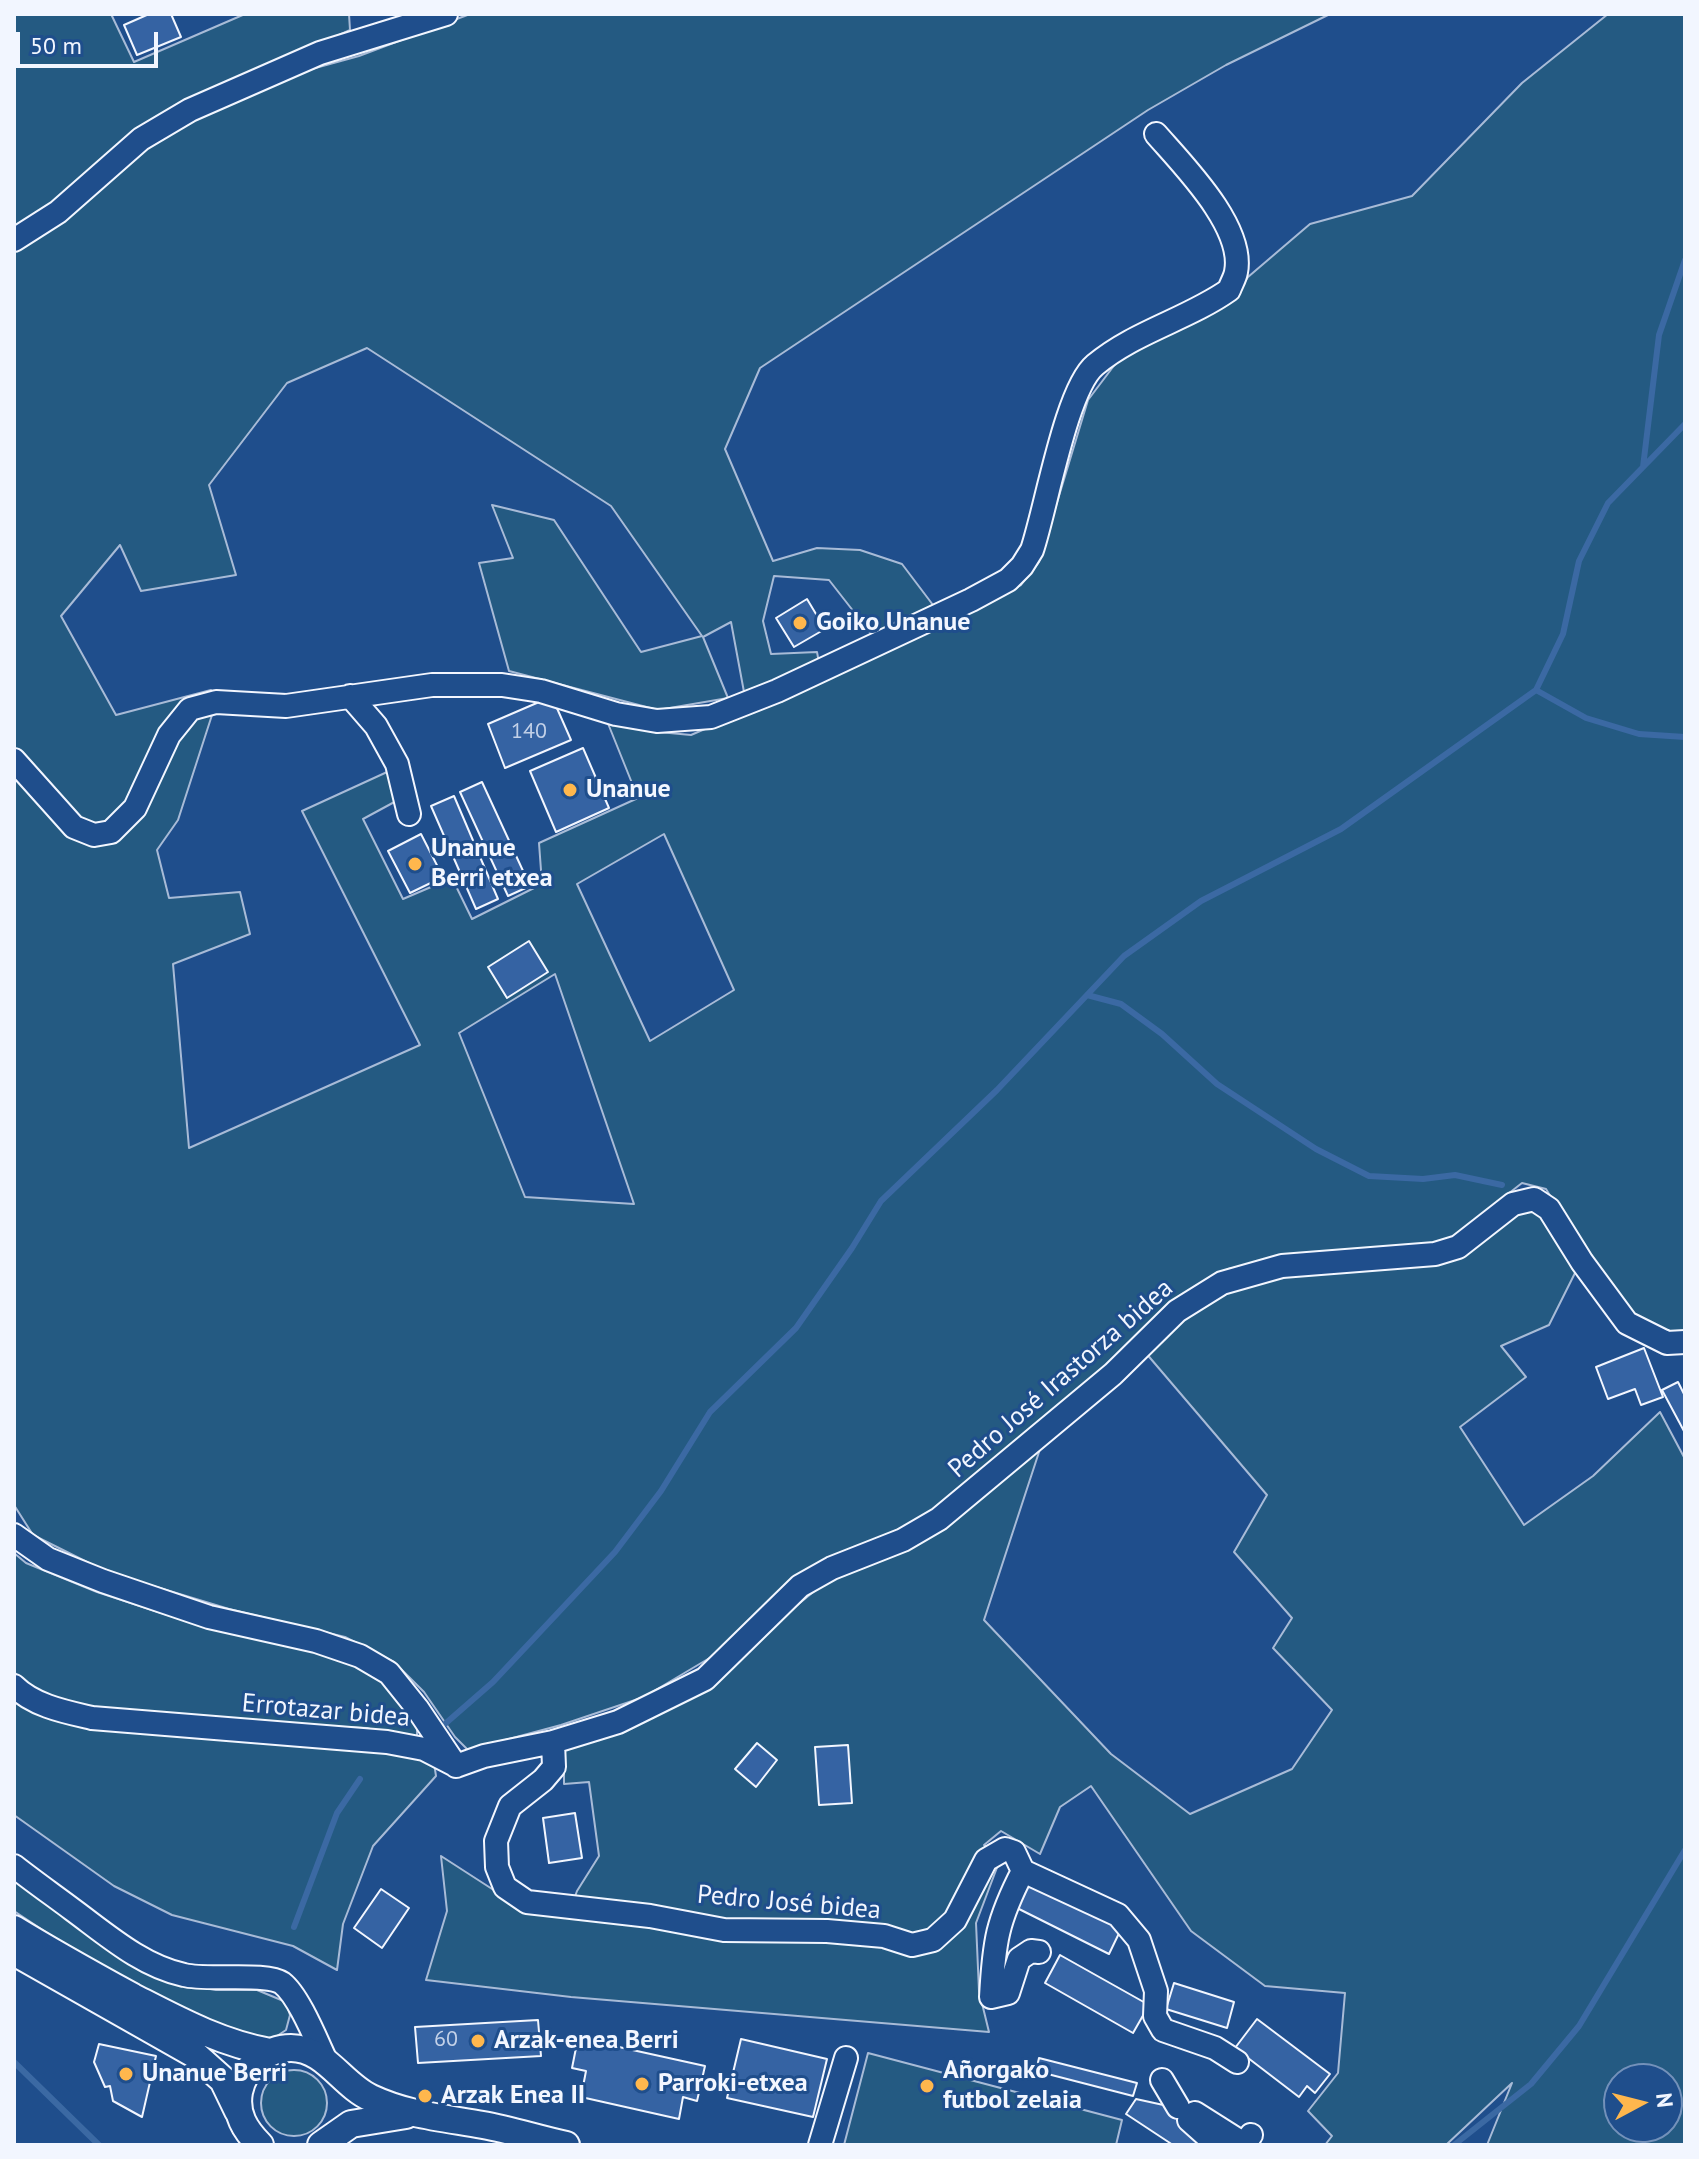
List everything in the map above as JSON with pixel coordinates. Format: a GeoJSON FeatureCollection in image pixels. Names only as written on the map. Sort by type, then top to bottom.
{"type":"FeatureCollection","features":[{"type":"Feature","properties":{"kind":"main road"},"geometry":{"type":"LineString","coordinates":[[14,1929],[203,2033],[238,2046],[278,2051],[304,2050],[332,2068],[355,2091],[412,2114],[483,2125],[566,2145]]}},
{"type":"Feature","properties":{"kind":"main road"},"geometry":{"type":"LineString","coordinates":[[14,1952],[194,2054],[223,2080],[247,2131],[260,2145]]}},
{"type":"Feature","properties":{"kind":"main road"},"geometry":{"type":"LineString","coordinates":[[239,2115],[240,2085],[247,2071],[278,2051]]}},
{"type":"Feature","properties":{"kind":"main road"},"geometry":{"type":"LineString","coordinates":[[326,2141],[340,2123],[344,2101],[332,2068]]}},
{"type":"Feature","properties":{"kind":"main road"},"geometry":{"type":"LineString","coordinates":[[326,2141],[351,2124],[412,2114]]}},
{"type":"Feature","properties":{"kind":"street"},"geometry":{"type":"LineString","coordinates":[[14,240],[58,212],[141,139],[190,110],[320,53],[446,14]]}},
{"type":"Feature","properties":{"kind":"street"},"geometry":{"type":"LineString","coordinates":[[14,760],[74,827],[94,835],[111,832],[135,808],[169,735],[190,709],[216,702],[286,706],[432,685],[502,685],[541,691],[616,714],[657,721],[711,717],[777,691],[1008,580],[1032,550],[1072,404],[1092,367],[1122,346],[1218,298],[1229,290],[1236,272],[1233,243],[1219,213],[1206,192],[1156,134]]}},
{"type":"Feature","properties":{"kind":"street"},"geometry":{"type":"LineString","coordinates":[[350,696],[376,726],[397,764],[409,814]]}},
{"type":"Feature","properties":{"kind":"street","name":"Pedro José Irastorza bidea"},"geometry":{"type":"LineString","coordinates":[[456,1766],[618,1722],[705,1679],[800,1586],[832,1568],[903,1540],[939,1519],[1113,1374],[1177,1311],[1222,1283],[1282,1266],[1435,1254],[1458,1247],[1513,1204],[1534,1199],[1549,1209],[1582,1262],[1627,1323],[1667,1343],[1685,1342]]}},
{"type":"Feature","properties":{"kind":"street","name":"Errotazar bidea"},"geometry":{"type":"LineString","coordinates":[[14,1535],[48,1559],[103,1581],[209,1617],[316,1641],[360,1656],[389,1673],[456,1766]]}},
{"type":"Feature","properties":{"kind":"street","name":"Errotazar bidea"},"geometry":{"type":"LineString","coordinates":[[14,1686],[54,1709],[92,1718],[387,1742],[424,1749],[456,1766]]}},
{"type":"Feature","properties":{"kind":"street","name":"Pedro José bidea"},"geometry":{"type":"LineString","coordinates":[[553,1742],[554,1767],[543,1780],[510,1806],[496,1841],[497,1867],[505,1887],[527,1902],[650,1916],[724,1930],[827,1931],[884,1936],[912,1945],[933,1940],[955,1920],[986,1860],[1005,1849],[1014,1852],[1023,1871]]}},
{"type":"Feature","properties":{"kind":"street"},"geometry":{"type":"LineString","coordinates":[[14,1866],[133,1953],[158,1967],[184,1976],[266,1978],[281,1982],[299,2003],[332,2068]]}},
{"type":"Feature","properties":{"kind":"street"},"geometry":{"type":"LineString","coordinates":[[1039,1952],[1031,1951],[1019,1959],[1008,1993],[991,1997],[997,1931],[1004,1907],[1023,1871],[1118,1915],[1139,1940],[1156,1991],[1155,2016],[1163,2030],[1215,2048],[1237,2062]]}},
{"type":"Feature","properties":{"kind":"street"},"geometry":{"type":"LineString","coordinates":[[278,2051],[302,2014]]}},
{"type":"Feature","properties":{"kind":"street"},"geometry":{"type":"LineString","coordinates":[[820,2145],[846,2058]]}},
{"type":"Feature","properties":{"kind":"street"},"geometry":{"type":"LineString","coordinates":[[1162,2080],[1178,2107]]}},
{"type":"Feature","properties":{"kind":"street"},"geometry":{"type":"LineString","coordinates":[[1217,2145],[1189,2120],[1195,2113],[1244,2144],[1251,2135]]}},
{"type":"Feature","properties":{"kind":"shaded area"},"geometry":{"type":"Polygon","coordinates":[[[14,14],[111,14],[134,62],[245,14],[349,14],[350,30],[145,124],[62,196],[14,229],[14,14]]]}},
{"type":"Feature","properties":{"kind":"shaded area"},"geometry":{"type":"Polygon","coordinates":[[[470,14],[1330,14],[1226,65],[1148,110],[760,368],[725,449],[773,561],[817,548],[860,550],[902,564],[933,605],[872,635],[829,580],[774,576],[763,621],[771,654],[817,652],[819,663],[744,692],[731,622],[703,637],[728,698],[658,710],[509,671],[479,563],[513,558],[492,505],[554,520],[641,652],[702,636],[611,506],[367,348],[287,383],[209,485],[236,575],[141,591],[120,545],[61,616],[116,715],[211,690],[212,715],[178,820],[157,850],[169,898],[240,892],[250,934],[173,964],[189,1148],[420,1045],[302,811],[398,767],[411,793],[363,819],[403,899],[452,878],[472,919],[542,884],[539,843],[638,798],[607,721],[648,731],[691,735],[1021,585],[1039,562],[1088,400],[1119,359],[1235,297],[1248,277],[1310,224],[1412,196],[1522,83],[1608,14],[1685,14],[1685,1336],[1661,1332],[1639,1320],[1600,1274],[1546,1189],[1522,1183],[1444,1244],[1290,1256],[1228,1269],[1189,1291],[1107,1371],[926,1517],[820,1565],[718,1653],[644,1697],[561,1725],[468,1750],[455,1737],[424,1692],[394,1662],[345,1637],[229,1609],[107,1572],[33,1535],[14,1505],[14,249],[184,121],[308,70],[359,56],[470,14]],[[664,834],[577,884],[650,1041],[734,990],[664,834]],[[555,974],[459,1033],[525,1197],[634,1204],[555,974]]]}},
{"type":"Feature","properties":{"kind":"shaded area"},"geometry":{"type":"Polygon","coordinates":[[[1528,1210],[1546,1217],[1576,1271],[1549,1325],[1501,1346],[1526,1377],[1460,1427],[1524,1525],[1593,1476],[1660,1412],[1685,1459],[1685,2145],[1487,2145],[1512,2083],[1446,2145],[1325,2145],[1332,2136],[1308,2111],[1338,2073],[1345,1993],[1265,1986],[1191,1931],[1091,1786],[1060,1807],[1040,1854],[1001,1831],[984,1845],[1001,1857],[976,1923],[979,1991],[989,2032],[571,1997],[426,1980],[447,1911],[441,1856],[520,1907],[568,1916],[577,1891],[599,1856],[589,1782],[564,1784],[564,1749],[643,1720],[774,1624],[828,1580],[1040,1449],[984,1620],[1111,1754],[1190,1814],[1292,1769],[1332,1710],[1273,1648],[1292,1618],[1234,1552],[1267,1495],[1145,1352],[1194,1307],[1223,1293],[1268,1280],[1327,1270],[1433,1265],[1513,1214],[1528,1210]]]}},
{"type":"Feature","properties":{"kind":"shaded area"},"geometry":{"type":"Polygon","coordinates":[[[14,1553],[26,1563],[97,1592],[195,1624],[355,1661],[376,1675],[400,1699],[417,1724],[417,1737],[406,1740],[367,1728],[213,1721],[68,1704],[27,1685],[14,1672],[14,1553]]]}},
{"type":"Feature","properties":{"kind":"shaded area"},"geometry":{"type":"Polygon","coordinates":[[[14,1699],[71,1723],[216,1739],[339,1743],[434,1763],[436,1776],[373,1846],[343,1924],[337,1970],[293,1946],[172,1915],[114,1886],[14,1815],[14,1699]]]}},
{"type":"Feature","properties":{"kind":"shaded area"},"geometry":{"type":"Polygon","coordinates":[[[14,1873],[182,1984],[216,1990],[257,1990],[286,2002],[290,2015],[286,2030],[274,2038],[253,2039],[217,2032],[85,1958],[14,1911],[14,1873]]]}},
{"type":"Feature","properties":{"kind":"shaded area","name":"Añorgako futbol zelaia"},"geometry":{"type":"Polygon","coordinates":[[[868,2053],[1122,2120],[1116,2145],[844,2145],[868,2053]]]}},
{"type":"Feature","properties":{"kind":"shaded area"},"geometry":{"type":"Polygon","coordinates":[[[294,2070],[307,2073],[317,2080],[324,2090],[327,2103],[324,2116],[317,2126],[307,2133],[294,2136],[281,2133],[271,2126],[264,2116],[261,2103],[264,2090],[271,2080],[281,2073],[294,2070]]]}},
{"type":"Feature","properties":{"kind":"building"},"geometry":{"type":"Polygon","coordinates":[[[149,14],[171,14],[181,37],[137,55],[124,25],[149,14]]]}},
{"type":"Feature","properties":{"kind":"building","name":"Goiko Unanue"},"geometry":{"type":"Polygon","coordinates":[[[807,599],[825,629],[794,647],[776,618],[807,599]]]}},
{"type":"Feature","properties":{"kind":"building"},"geometry":{"type":"Polygon","coordinates":[[[546,699],[556,706],[571,740],[505,768],[488,724],[546,699]]]}},
{"type":"Feature","properties":{"kind":"building","name":"Unanue"},"geometry":{"type":"Polygon","coordinates":[[[583,748],[609,808],[556,832],[530,771],[583,748]]]}},
{"type":"Feature","properties":{"kind":"building"},"geometry":{"type":"Polygon","coordinates":[[[482,782],[530,886],[508,896],[460,792],[482,782]]]}},
{"type":"Feature","properties":{"kind":"building"},"geometry":{"type":"Polygon","coordinates":[[[454,796],[498,899],[476,909],[431,806],[454,796]]]}},
{"type":"Feature","properties":{"kind":"building","name":"Unanue Berri etxea"},"geometry":{"type":"Polygon","coordinates":[[[421,834],[443,877],[410,893],[388,851],[421,834]]]}},
{"type":"Feature","properties":{"kind":"building"},"geometry":{"type":"Polygon","coordinates":[[[529,941],[548,972],[507,998],[488,967],[529,941]]]}},
{"type":"Feature","properties":{"kind":"building"},"geometry":{"type":"Polygon","coordinates":[[[1644,1348],[1663,1397],[1641,1405],[1635,1389],[1608,1399],[1596,1367],[1644,1348]]]}},
{"type":"Feature","properties":{"kind":"building"},"geometry":{"type":"Polygon","coordinates":[[[1678,1382],[1685,1396],[1685,1433],[1662,1390],[1678,1382]]]}},
{"type":"Feature","properties":{"kind":"building"},"geometry":{"type":"Polygon","coordinates":[[[757,1743],[777,1760],[756,1787],[735,1769],[757,1743]]]}},
{"type":"Feature","properties":{"kind":"building"},"geometry":{"type":"Polygon","coordinates":[[[848,1745],[852,1803],[819,1805],[815,1747],[848,1745]]]}},
{"type":"Feature","properties":{"kind":"building"},"geometry":{"type":"Polygon","coordinates":[[[575,1813],[582,1858],[549,1863],[543,1818],[575,1813]]]}},
{"type":"Feature","properties":{"kind":"building"},"geometry":{"type":"Polygon","coordinates":[[[1031,1879],[1123,1925],[1109,1954],[1017,1908],[1031,1879]]]}},
{"type":"Feature","properties":{"kind":"building"},"geometry":{"type":"Polygon","coordinates":[[[381,1889],[409,1908],[382,1948],[354,1928],[381,1889]]]}},
{"type":"Feature","properties":{"kind":"building"},"geometry":{"type":"Polygon","coordinates":[[[1060,1955],[1149,2005],[1133,2033],[1045,1983],[1060,1955]]]}},
{"type":"Feature","properties":{"kind":"building"},"geometry":{"type":"Polygon","coordinates":[[[1174,1983],[1234,2002],[1227,2028],[1166,2009],[1174,1983]]]}},
{"type":"Feature","properties":{"kind":"building"},"geometry":{"type":"Polygon","coordinates":[[[1257,2019],[1330,2074],[1315,2093],[1307,2086],[1299,2097],[1235,2048],[1257,2019]]]}},
{"type":"Feature","properties":{"kind":"building","name":"Arzak-enea Berri"},"geometry":{"type":"Polygon","coordinates":[[[538,2020],[541,2056],[418,2063],[415,2027],[538,2020]]]}},
{"type":"Feature","properties":{"kind":"building","name":"Parroki-etxea"},"geometry":{"type":"Polygon","coordinates":[[[578,2038],[705,2066],[697,2101],[683,2097],[679,2119],[581,2097],[586,2071],[572,2068],[578,2038]]]}},
{"type":"Feature","properties":{"kind":"building"},"geometry":{"type":"Polygon","coordinates":[[[741,2039],[827,2059],[813,2117],[727,2098],[741,2039]]]}},
{"type":"Feature","properties":{"kind":"building","name":"Unanue Berri"},"geometry":{"type":"Polygon","coordinates":[[[99,2044],[156,2056],[142,2117],[113,2101],[110,2086],[105,2087],[94,2062],[99,2044]]]}},
{"type":"Feature","properties":{"kind":"building"},"geometry":{"type":"Polygon","coordinates":[[[1039,2058],[1137,2083],[1133,2096],[1036,2071],[1039,2058]]]}},
{"type":"Feature","properties":{"kind":"building"},"geometry":{"type":"Polygon","coordinates":[[[1136,2099],[1168,2106],[1209,2145],[1173,2145],[1126,2114],[1136,2099]]]}},
{"type":"Feature","properties":{"kind":"waterway"},"geometry":{"type":"LineString","coordinates":[[1643,467],[1659,335],[1685,260]]}},
{"type":"Feature","properties":{"kind":"waterway"},"geometry":{"type":"LineString","coordinates":[[446,1723],[493,1682],[615,1552],[661,1491],[710,1412],[796,1328],[881,1201],[997,1090],[1124,956],[1201,901],[1341,829],[1536,690],[1563,634],[1579,561],[1608,503],[1685,424]]}},
{"type":"Feature","properties":{"kind":"waterway"},"geometry":{"type":"LineString","coordinates":[[1536,690],[1586,718],[1639,734],[1685,737]]}},
{"type":"Feature","properties":{"kind":"waterway"},"geometry":{"type":"LineString","coordinates":[[1087,995],[1121,1004],[1162,1034],[1217,1084],[1316,1149],[1369,1176],[1423,1179],[1455,1175],[1502,1185]]}},
{"type":"Feature","properties":{"kind":"waterway"},"geometry":{"type":"LineString","coordinates":[[294,1927],[337,1813],[360,1779]]}},
{"type":"Feature","properties":{"kind":"waterway"},"geometry":{"type":"LineString","coordinates":[[1454,2145],[1531,2084],[1579,2026],[1685,1850]]}},
{"type":"Feature","properties":{"kind":"waterway"},"geometry":{"type":"LineString","coordinates":[[14,2062],[99,2145]]}},
{"type":"Feature","properties":{"kind":"place","name":"Goiko Unanue"},"geometry":{"type":"Point","coordinates":[800,623]}},
{"type":"Feature","properties":{"kind":"place","name":"Unanue"},"geometry":{"type":"Point","coordinates":[570,790]}},
{"type":"Feature","properties":{"kind":"place","name":"Unanue Berri etxea"},"geometry":{"type":"Point","coordinates":[415,864]}},
{"type":"Feature","properties":{"kind":"place","name":"Arzak-enea Berri"},"geometry":{"type":"Point","coordinates":[478,2041]}},
{"type":"Feature","properties":{"kind":"place","name":"Unanue Berri"},"geometry":{"type":"Point","coordinates":[126,2074]}},
{"type":"Feature","properties":{"kind":"place","name":"Parroki-etxea"},"geometry":{"type":"Point","coordinates":[642,2084]}},
{"type":"Feature","properties":{"kind":"place","name":"Añorgako futbol zelaia"},"geometry":{"type":"Point","coordinates":[927,2086]}},
{"type":"Feature","properties":{"kind":"place","name":"Arzak Enea II"},"geometry":{"type":"Point","coordinates":[425,2096]}}]}
